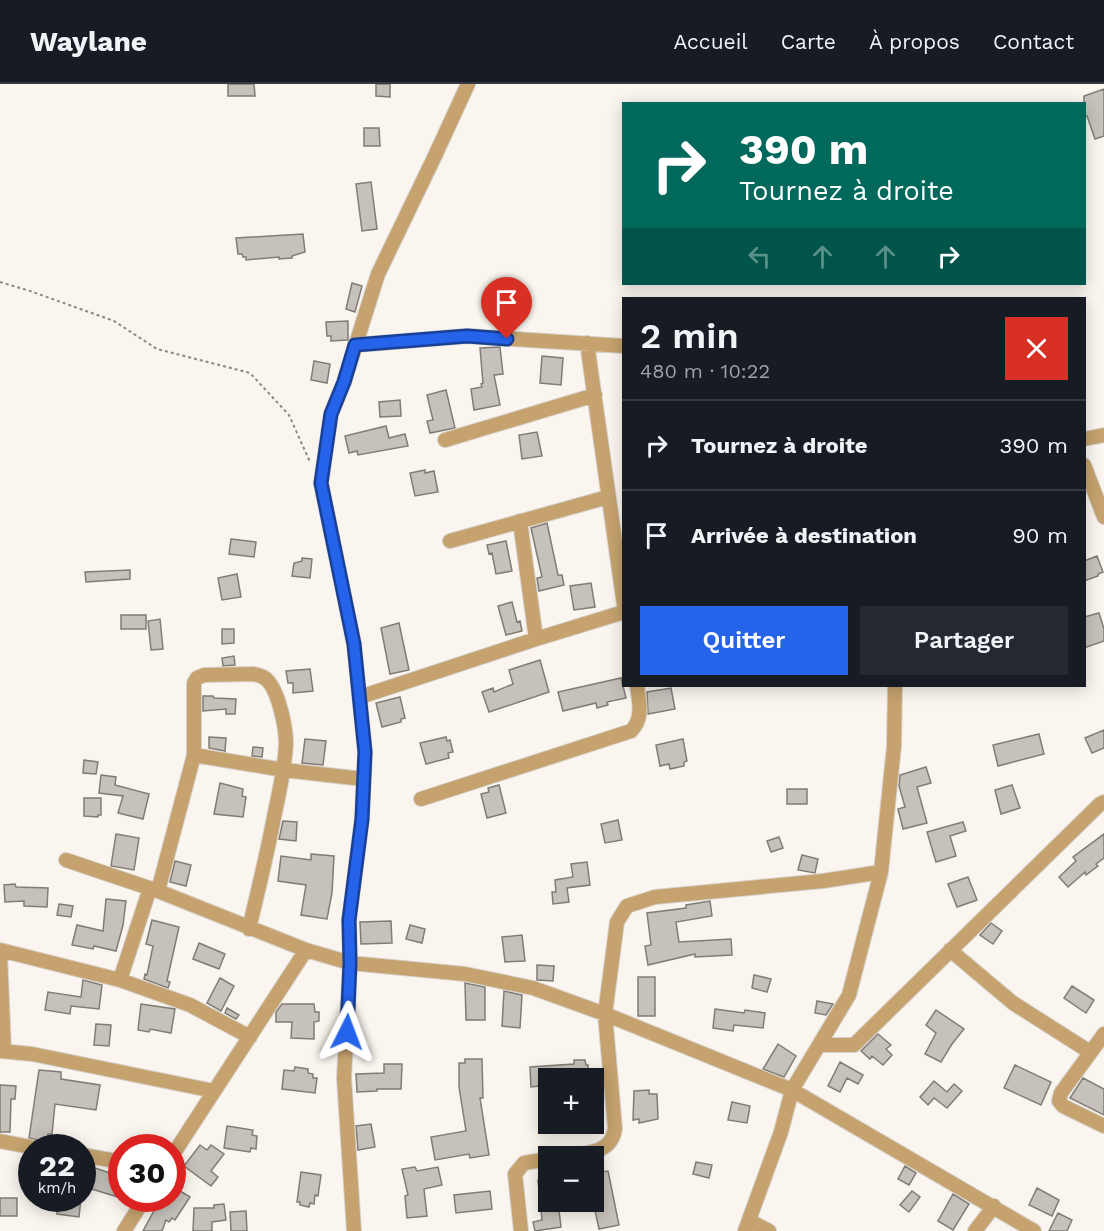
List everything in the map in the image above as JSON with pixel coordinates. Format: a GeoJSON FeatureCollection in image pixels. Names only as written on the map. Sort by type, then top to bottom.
{"type":"FeatureCollection","features":[{"type":"Feature","properties":{"kind":"street"},"geometry":{"type":"LineString","coordinates":[[354,1231],[344,1078],[350,963],[349,920],[362,819],[365,752],[354,644],[321,483],[331,414],[344,382],[378,274],[468,84]]}},
{"type":"Feature","properties":{"kind":"street"},"geometry":{"type":"LineString","coordinates":[[355,345],[467,336],[622,346]]}},
{"type":"Feature","properties":{"kind":"street"},"geometry":{"type":"LineString","coordinates":[[587,344],[622,591]]}},
{"type":"Feature","properties":{"kind":"street"},"geometry":{"type":"LineString","coordinates":[[445,440],[594,395]]}},
{"type":"Feature","properties":{"kind":"street"},"geometry":{"type":"LineString","coordinates":[[1086,439],[1104,435]]}},
{"type":"Feature","properties":{"kind":"street"},"geometry":{"type":"LineString","coordinates":[[1086,470],[1104,517]]}},
{"type":"Feature","properties":{"kind":"street"},"geometry":{"type":"LineString","coordinates":[[450,541],[608,496]]}},
{"type":"Feature","properties":{"kind":"street"},"geometry":{"type":"LineString","coordinates":[[520,521],[536,639]]}},
{"type":"Feature","properties":{"kind":"street"},"geometry":{"type":"LineString","coordinates":[[360,697],[622,613]]}},
{"type":"Feature","properties":{"kind":"street"},"geometry":{"type":"LineString","coordinates":[[120,980],[154,890],[194,755],[194,692],[197,678],[204,675],[261,675],[268,680],[283,717],[286,741],[284,770],[249,928]]}},
{"type":"Feature","properties":{"kind":"street"},"geometry":{"type":"LineString","coordinates":[[421,799],[631,731],[638,724],[640,717],[637,687]]}},
{"type":"Feature","properties":{"kind":"street"},"geometry":{"type":"LineString","coordinates":[[769,1231],[748,1226],[781,1132],[792,1090],[849,995],[881,872],[894,746],[895,687]]}},
{"type":"Feature","properties":{"kind":"street"},"geometry":{"type":"LineString","coordinates":[[194,755],[284,770],[363,779]]}},
{"type":"Feature","properties":{"kind":"street"},"geometry":{"type":"LineString","coordinates":[[819,1045],[854,1045],[1104,802]]}},
{"type":"Feature","properties":{"kind":"street"},"geometry":{"type":"LineString","coordinates":[[66,860],[154,890],[306,950],[350,963],[465,974],[533,988],[605,1014],[792,1090],[1034,1231]]}},
{"type":"Feature","properties":{"kind":"street"},"geometry":{"type":"LineString","coordinates":[[604,1148],[614,1138],[615,1128],[605,1014],[617,922],[627,906],[655,897],[823,881],[881,872]]}},
{"type":"Feature","properties":{"kind":"street"},"geometry":{"type":"LineString","coordinates":[[186,1134],[306,950]]}},
{"type":"Feature","properties":{"kind":"street"},"geometry":{"type":"LineString","coordinates":[[950,950],[1013,1003],[1090,1052]]}},
{"type":"Feature","properties":{"kind":"street"},"geometry":{"type":"LineString","coordinates":[[214,1091],[32,1054],[2,1051],[0,951],[120,980],[190,1005],[249,1036]]}},
{"type":"Feature","properties":{"kind":"street"},"geometry":{"type":"LineString","coordinates":[[1104,1034],[1061,1093],[1059,1101],[1063,1106],[1104,1126]]}},
{"type":"Feature","properties":{"kind":"street"},"geometry":{"type":"LineString","coordinates":[[0,1141],[18,1144]]}},
{"type":"Feature","properties":{"kind":"street"},"geometry":{"type":"LineString","coordinates":[[521,1231],[516,1174],[524,1163],[538,1161]]}},
{"type":"Feature","properties":{"kind":"street"},"geometry":{"type":"LineString","coordinates":[[975,1231],[994,1206]]}},
{"type":"Feature","properties":{"kind":"street"},"geometry":{"type":"LineString","coordinates":[[124,1231],[136,1212]]}},
{"type":"Feature","properties":{"kind":"path"},"geometry":{"type":"LineString","coordinates":[[0,282],[114,321],[157,349],[250,373],[289,415],[310,462]]}},
{"type":"Feature","properties":{"kind":"building"},"geometry":{"type":"Polygon","coordinates":[[[228,84],[254,84],[255,96],[228,96],[228,84]]]}},
{"type":"Feature","properties":{"kind":"building"},"geometry":{"type":"Polygon","coordinates":[[[376,84],[390,84],[390,97],[376,96],[376,84]]]}},
{"type":"Feature","properties":{"kind":"building"},"geometry":{"type":"Polygon","coordinates":[[[1104,89],[1104,136],[1095,139],[1086,116],[1084,96],[1104,89]]]}},
{"type":"Feature","properties":{"kind":"building"},"geometry":{"type":"Polygon","coordinates":[[[364,128],[379,128],[380,146],[364,146],[364,128]]]}},
{"type":"Feature","properties":{"kind":"building"},"geometry":{"type":"Polygon","coordinates":[[[371,182],[377,229],[362,231],[356,184],[371,182]]]}},
{"type":"Feature","properties":{"kind":"building"},"geometry":{"type":"Polygon","coordinates":[[[303,234],[305,252],[292,256],[292,258],[246,260],[242,254],[238,254],[236,238],[303,234]]]}},
{"type":"Feature","properties":{"kind":"building"},"geometry":{"type":"Polygon","coordinates":[[[352,283],[362,286],[355,312],[346,309],[352,283]]]}},
{"type":"Feature","properties":{"kind":"building"},"geometry":{"type":"Polygon","coordinates":[[[348,321],[348,340],[331,341],[331,336],[327,336],[326,322],[348,321]]]}},
{"type":"Feature","properties":{"kind":"building"},"geometry":{"type":"Polygon","coordinates":[[[500,347],[503,374],[494,375],[500,405],[474,410],[471,389],[482,387],[483,383],[480,348],[500,347]]]}},
{"type":"Feature","properties":{"kind":"building"},"geometry":{"type":"Polygon","coordinates":[[[542,356],[563,358],[561,385],[540,383],[542,356]]]}},
{"type":"Feature","properties":{"kind":"building"},"geometry":{"type":"Polygon","coordinates":[[[314,361],[330,364],[327,383],[311,380],[314,361]]]}},
{"type":"Feature","properties":{"kind":"building"},"geometry":{"type":"Polygon","coordinates":[[[446,390],[455,428],[430,433],[427,421],[433,420],[427,395],[446,390]]]}},
{"type":"Feature","properties":{"kind":"building"},"geometry":{"type":"Polygon","coordinates":[[[400,400],[401,416],[380,417],[379,402],[400,400]]]}},
{"type":"Feature","properties":{"kind":"building"},"geometry":{"type":"Polygon","coordinates":[[[386,426],[389,438],[405,434],[408,446],[358,455],[357,451],[349,453],[345,436],[386,426]]]}},
{"type":"Feature","properties":{"kind":"building"},"geometry":{"type":"Polygon","coordinates":[[[537,432],[542,456],[522,459],[519,435],[537,432]]]}},
{"type":"Feature","properties":{"kind":"building"},"geometry":{"type":"Polygon","coordinates":[[[425,470],[425,473],[434,471],[438,492],[415,496],[410,473],[425,470]]]}},
{"type":"Feature","properties":{"kind":"building"},"geometry":{"type":"Polygon","coordinates":[[[547,523],[558,575],[562,575],[564,585],[539,591],[537,578],[542,577],[531,528],[547,523]]]}},
{"type":"Feature","properties":{"kind":"building"},"geometry":{"type":"Polygon","coordinates":[[[231,539],[256,542],[254,557],[229,554],[231,539]]]}},
{"type":"Feature","properties":{"kind":"building"},"geometry":{"type":"Polygon","coordinates":[[[506,541],[512,571],[496,574],[492,553],[489,554],[487,545],[506,541]]]}},
{"type":"Feature","properties":{"kind":"building"},"geometry":{"type":"Polygon","coordinates":[[[1097,556],[1103,572],[1086,580],[1086,560],[1097,556]]]}},
{"type":"Feature","properties":{"kind":"building"},"geometry":{"type":"Polygon","coordinates":[[[302,558],[312,559],[310,578],[292,576],[294,563],[302,561],[302,558]]]}},
{"type":"Feature","properties":{"kind":"building"},"geometry":{"type":"Polygon","coordinates":[[[130,570],[130,579],[86,582],[85,572],[130,570]]]}},
{"type":"Feature","properties":{"kind":"building"},"geometry":{"type":"Polygon","coordinates":[[[237,574],[241,597],[222,600],[218,578],[237,574]]]}},
{"type":"Feature","properties":{"kind":"building"},"geometry":{"type":"Polygon","coordinates":[[[591,583],[595,607],[574,610],[570,586],[591,583]]]}},
{"type":"Feature","properties":{"kind":"building"},"geometry":{"type":"Polygon","coordinates":[[[512,602],[522,631],[506,635],[498,606],[512,602]]]}},
{"type":"Feature","properties":{"kind":"building"},"geometry":{"type":"Polygon","coordinates":[[[1099,613],[1104,629],[1104,641],[1086,647],[1086,616],[1099,613]]]}},
{"type":"Feature","properties":{"kind":"building"},"geometry":{"type":"Polygon","coordinates":[[[121,615],[146,615],[146,629],[121,629],[121,615]]]}},
{"type":"Feature","properties":{"kind":"building"},"geometry":{"type":"Polygon","coordinates":[[[160,619],[163,649],[151,650],[148,621],[160,619]]]}},
{"type":"Feature","properties":{"kind":"building"},"geometry":{"type":"Polygon","coordinates":[[[399,623],[409,670],[390,674],[381,628],[399,623]]]}},
{"type":"Feature","properties":{"kind":"building"},"geometry":{"type":"Polygon","coordinates":[[[222,629],[234,629],[234,643],[222,644],[222,629]]]}},
{"type":"Feature","properties":{"kind":"building"},"geometry":{"type":"Polygon","coordinates":[[[234,656],[235,665],[223,666],[222,658],[234,656]]]}},
{"type":"Feature","properties":{"kind":"building"},"geometry":{"type":"Polygon","coordinates":[[[540,660],[549,692],[489,712],[482,692],[493,688],[494,692],[513,684],[509,670],[540,660]]]}},
{"type":"Feature","properties":{"kind":"building"},"geometry":{"type":"Polygon","coordinates":[[[310,669],[313,691],[293,693],[293,683],[288,683],[286,671],[310,669]]]}},
{"type":"Feature","properties":{"kind":"building"},"geometry":{"type":"Polygon","coordinates":[[[621,678],[626,698],[607,702],[608,705],[597,708],[596,703],[563,711],[558,692],[621,678]]]}},
{"type":"Feature","properties":{"kind":"building"},"geometry":{"type":"Polygon","coordinates":[[[671,688],[675,709],[648,714],[647,692],[671,688]]]}},
{"type":"Feature","properties":{"kind":"building"},"geometry":{"type":"Polygon","coordinates":[[[203,696],[236,699],[235,714],[226,714],[226,709],[203,711],[203,696]]]}},
{"type":"Feature","properties":{"kind":"building"},"geometry":{"type":"Polygon","coordinates":[[[400,697],[405,718],[401,719],[401,722],[382,727],[376,703],[400,697]]]}},
{"type":"Feature","properties":{"kind":"building"},"geometry":{"type":"Polygon","coordinates":[[[1104,730],[1104,748],[1092,753],[1085,738],[1104,730]]]}},
{"type":"Feature","properties":{"kind":"building"},"geometry":{"type":"Polygon","coordinates":[[[1039,734],[1044,754],[998,766],[993,745],[1039,734]]]}},
{"type":"Feature","properties":{"kind":"building"},"geometry":{"type":"Polygon","coordinates":[[[209,737],[226,738],[225,751],[209,748],[209,737]]]}},
{"type":"Feature","properties":{"kind":"building"},"geometry":{"type":"Polygon","coordinates":[[[446,737],[447,741],[450,740],[453,752],[448,753],[449,758],[426,764],[420,743],[446,737]]]}},
{"type":"Feature","properties":{"kind":"building"},"geometry":{"type":"Polygon","coordinates":[[[305,739],[326,741],[323,765],[302,763],[305,739]]]}},
{"type":"Feature","properties":{"kind":"building"},"geometry":{"type":"Polygon","coordinates":[[[683,739],[687,761],[684,762],[684,766],[670,769],[669,764],[660,766],[656,745],[683,739]]]}},
{"type":"Feature","properties":{"kind":"building"},"geometry":{"type":"Polygon","coordinates":[[[253,747],[263,748],[262,757],[252,756],[253,747]]]}},
{"type":"Feature","properties":{"kind":"building"},"geometry":{"type":"Polygon","coordinates":[[[84,760],[98,762],[96,774],[83,773],[84,760]]]}},
{"type":"Feature","properties":{"kind":"building"},"geometry":{"type":"Polygon","coordinates":[[[926,767],[931,783],[917,787],[927,823],[903,829],[898,809],[905,807],[899,786],[900,775],[926,767]]]}},
{"type":"Feature","properties":{"kind":"building"},"geometry":{"type":"Polygon","coordinates":[[[101,775],[116,777],[115,785],[149,794],[143,819],[118,813],[123,796],[99,793],[101,775]]]}},
{"type":"Feature","properties":{"kind":"building"},"geometry":{"type":"Polygon","coordinates":[[[220,783],[243,789],[242,796],[246,797],[243,817],[214,814],[220,783]]]}},
{"type":"Feature","properties":{"kind":"building"},"geometry":{"type":"Polygon","coordinates":[[[499,785],[506,813],[487,818],[481,794],[489,792],[488,788],[499,785]]]}},
{"type":"Feature","properties":{"kind":"building"},"geometry":{"type":"Polygon","coordinates":[[[1012,785],[1020,808],[1001,814],[995,790],[1012,785]]]}},
{"type":"Feature","properties":{"kind":"building"},"geometry":{"type":"Polygon","coordinates":[[[787,789],[807,789],[807,804],[787,804],[787,789]]]}},
{"type":"Feature","properties":{"kind":"building"},"geometry":{"type":"Polygon","coordinates":[[[84,798],[101,798],[101,815],[98,817],[84,816],[84,798]]]}},
{"type":"Feature","properties":{"kind":"building"},"geometry":{"type":"Polygon","coordinates":[[[618,820],[622,840],[605,843],[601,824],[618,820]]]}},
{"type":"Feature","properties":{"kind":"building"},"geometry":{"type":"Polygon","coordinates":[[[283,821],[297,822],[296,841],[279,839],[283,821]]]}},
{"type":"Feature","properties":{"kind":"building"},"geometry":{"type":"Polygon","coordinates":[[[963,822],[966,831],[950,836],[956,856],[936,862],[927,832],[963,822]]]}},
{"type":"Feature","properties":{"kind":"building"},"geometry":{"type":"Polygon","coordinates":[[[116,834],[139,838],[134,870],[111,866],[116,834]]]}},
{"type":"Feature","properties":{"kind":"building"},"geometry":{"type":"Polygon","coordinates":[[[1104,834],[1104,858],[1096,864],[1098,866],[1086,875],[1085,872],[1068,887],[1059,877],[1076,861],[1073,857],[1104,834]]]}},
{"type":"Feature","properties":{"kind":"building"},"geometry":{"type":"Polygon","coordinates":[[[779,837],[783,848],[771,852],[767,841],[779,837]]]}},
{"type":"Feature","properties":{"kind":"building"},"geometry":{"type":"Polygon","coordinates":[[[311,854],[334,856],[332,893],[327,919],[301,915],[306,885],[278,881],[281,856],[311,860],[311,854]]]}},
{"type":"Feature","properties":{"kind":"building"},"geometry":{"type":"Polygon","coordinates":[[[802,855],[818,859],[815,873],[798,870],[802,855]]]}},
{"type":"Feature","properties":{"kind":"building"},"geometry":{"type":"Polygon","coordinates":[[[175,861],[191,865],[186,886],[170,882],[175,861]]]}},
{"type":"Feature","properties":{"kind":"building"},"geometry":{"type":"Polygon","coordinates":[[[587,862],[590,885],[567,888],[569,902],[553,904],[552,892],[556,892],[555,880],[573,877],[571,864],[587,862]]]}},
{"type":"Feature","properties":{"kind":"building"},"geometry":{"type":"Polygon","coordinates":[[[968,877],[977,900],[957,907],[948,884],[968,877]]]}},
{"type":"Feature","properties":{"kind":"building"},"geometry":{"type":"Polygon","coordinates":[[[15,884],[16,887],[48,888],[47,907],[24,906],[24,901],[5,902],[4,885],[15,884]]]}},
{"type":"Feature","properties":{"kind":"building"},"geometry":{"type":"Polygon","coordinates":[[[106,899],[126,901],[116,951],[94,946],[93,949],[72,945],[77,925],[103,931],[106,899]]]}},
{"type":"Feature","properties":{"kind":"building"},"geometry":{"type":"Polygon","coordinates":[[[710,901],[712,916],[676,922],[679,942],[731,939],[732,955],[695,957],[695,954],[648,965],[645,946],[651,945],[647,913],[686,908],[686,905],[710,901]]]}},
{"type":"Feature","properties":{"kind":"building"},"geometry":{"type":"Polygon","coordinates":[[[59,904],[73,906],[71,917],[57,915],[59,904]]]}},
{"type":"Feature","properties":{"kind":"building"},"geometry":{"type":"Polygon","coordinates":[[[152,920],[179,927],[167,981],[170,982],[168,988],[144,979],[145,974],[147,975],[153,946],[146,944],[152,920]]]}},
{"type":"Feature","properties":{"kind":"building"},"geometry":{"type":"Polygon","coordinates":[[[391,921],[392,943],[361,944],[360,922],[391,921]]]}},
{"type":"Feature","properties":{"kind":"building"},"geometry":{"type":"Polygon","coordinates":[[[991,923],[1002,931],[993,944],[980,935],[991,923]]]}},
{"type":"Feature","properties":{"kind":"building"},"geometry":{"type":"Polygon","coordinates":[[[410,925],[425,929],[422,943],[406,939],[410,925]]]}},
{"type":"Feature","properties":{"kind":"building"},"geometry":{"type":"Polygon","coordinates":[[[522,935],[525,961],[505,962],[502,937],[522,935]]]}},
{"type":"Feature","properties":{"kind":"building"},"geometry":{"type":"Polygon","coordinates":[[[199,943],[225,954],[219,969],[193,959],[199,943]]]}},
{"type":"Feature","properties":{"kind":"building"},"geometry":{"type":"Polygon","coordinates":[[[537,965],[554,966],[553,981],[537,980],[537,965]]]}},
{"type":"Feature","properties":{"kind":"building"},"geometry":{"type":"Polygon","coordinates":[[[754,975],[771,979],[767,992],[752,988],[754,975]]]}},
{"type":"Feature","properties":{"kind":"building"},"geometry":{"type":"Polygon","coordinates":[[[638,977],[655,977],[655,1016],[638,1016],[638,977]]]}},
{"type":"Feature","properties":{"kind":"building"},"geometry":{"type":"Polygon","coordinates":[[[220,978],[234,986],[221,1011],[207,1003],[220,978]]]}},
{"type":"Feature","properties":{"kind":"building"},"geometry":{"type":"Polygon","coordinates":[[[83,980],[102,985],[99,1009],[71,1006],[70,1014],[45,1010],[48,992],[81,997],[83,980]]]}},
{"type":"Feature","properties":{"kind":"building"},"geometry":{"type":"Polygon","coordinates":[[[465,983],[485,987],[485,1020],[466,1020],[465,983]]]}},
{"type":"Feature","properties":{"kind":"building"},"geometry":{"type":"Polygon","coordinates":[[[1072,986],[1094,1000],[1086,1013],[1064,998],[1072,986]]]}},
{"type":"Feature","properties":{"kind":"building"},"geometry":{"type":"Polygon","coordinates":[[[504,991],[522,995],[520,1028],[502,1026],[504,991]]]}},
{"type":"Feature","properties":{"kind":"building"},"geometry":{"type":"Polygon","coordinates":[[[817,1001],[833,1004],[826,1015],[815,1013],[817,1001]]]}},
{"type":"Feature","properties":{"kind":"building"},"geometry":{"type":"Polygon","coordinates":[[[141,1004],[175,1009],[171,1033],[150,1029],[149,1032],[138,1030],[141,1004]]]}},
{"type":"Feature","properties":{"kind":"building"},"geometry":{"type":"Polygon","coordinates":[[[282,1004],[314,1004],[315,1012],[319,1012],[319,1021],[314,1022],[314,1039],[291,1038],[292,1022],[276,1022],[276,1012],[282,1004]]]}},
{"type":"Feature","properties":{"kind":"building"},"geometry":{"type":"Polygon","coordinates":[[[227,1008],[239,1015],[236,1019],[225,1013],[227,1008]]]}},
{"type":"Feature","properties":{"kind":"building"},"geometry":{"type":"Polygon","coordinates":[[[715,1009],[765,1013],[763,1028],[734,1025],[733,1031],[713,1028],[715,1009]]]}},
{"type":"Feature","properties":{"kind":"building"},"geometry":{"type":"Polygon","coordinates":[[[936,1010],[964,1029],[941,1062],[925,1054],[936,1033],[926,1025],[936,1010]]]}},
{"type":"Feature","properties":{"kind":"building"},"geometry":{"type":"Polygon","coordinates":[[[96,1024],[111,1025],[109,1046],[94,1045],[96,1024]]]}},
{"type":"Feature","properties":{"kind":"building"},"geometry":{"type":"Polygon","coordinates":[[[878,1034],[891,1045],[886,1049],[892,1055],[883,1065],[872,1056],[870,1059],[861,1051],[878,1034]]]}},
{"type":"Feature","properties":{"kind":"building"},"geometry":{"type":"Polygon","coordinates":[[[778,1044],[796,1056],[784,1077],[763,1069],[778,1044]]]}},
{"type":"Feature","properties":{"kind":"building"},"geometry":{"type":"Polygon","coordinates":[[[465,1059],[482,1059],[483,1098],[480,1098],[489,1155],[470,1158],[469,1154],[435,1160],[431,1137],[466,1131],[459,1087],[459,1063],[465,1063],[465,1059]]]}},
{"type":"Feature","properties":{"kind":"building"},"geometry":{"type":"Polygon","coordinates":[[[574,1060],[585,1060],[588,1068],[538,1068],[538,1086],[531,1087],[530,1067],[574,1064],[574,1060]]]}},
{"type":"Feature","properties":{"kind":"building"},"geometry":{"type":"Polygon","coordinates":[[[840,1062],[863,1075],[858,1084],[847,1078],[840,1092],[828,1086],[840,1062]]]}},
{"type":"Feature","properties":{"kind":"building"},"geometry":{"type":"Polygon","coordinates":[[[384,1064],[402,1064],[401,1089],[357,1092],[356,1074],[384,1073],[384,1064]]]}},
{"type":"Feature","properties":{"kind":"building"},"geometry":{"type":"Polygon","coordinates":[[[1015,1065],[1051,1082],[1041,1105],[1004,1088],[1015,1065]]]}},
{"type":"Feature","properties":{"kind":"building"},"geometry":{"type":"Polygon","coordinates":[[[295,1067],[308,1069],[308,1073],[313,1074],[313,1078],[317,1078],[315,1093],[282,1089],[284,1070],[294,1071],[295,1067]]]}},
{"type":"Feature","properties":{"kind":"building"},"geometry":{"type":"Polygon","coordinates":[[[39,1070],[61,1072],[61,1079],[100,1085],[96,1110],[55,1104],[52,1134],[30,1134],[39,1070]]]}},
{"type":"Feature","properties":{"kind":"building"},"geometry":{"type":"Polygon","coordinates":[[[1083,1078],[1104,1089],[1104,1115],[1070,1098],[1083,1078]]]}},
{"type":"Feature","properties":{"kind":"building"},"geometry":{"type":"Polygon","coordinates":[[[934,1081],[947,1092],[954,1084],[962,1091],[947,1108],[934,1098],[928,1105],[920,1097],[934,1081]]]}},
{"type":"Feature","properties":{"kind":"building"},"geometry":{"type":"Polygon","coordinates":[[[0,1085],[16,1086],[15,1099],[11,1099],[10,1132],[0,1132],[0,1085]]]}},
{"type":"Feature","properties":{"kind":"building"},"geometry":{"type":"Polygon","coordinates":[[[649,1090],[649,1094],[657,1094],[658,1119],[639,1123],[639,1119],[633,1120],[634,1091],[649,1090]]]}},
{"type":"Feature","properties":{"kind":"building"},"geometry":{"type":"Polygon","coordinates":[[[732,1102],[750,1106],[747,1123],[728,1120],[732,1102]]]}},
{"type":"Feature","properties":{"kind":"building"},"geometry":{"type":"Polygon","coordinates":[[[371,1124],[375,1147],[358,1150],[356,1126],[371,1124]]]}},
{"type":"Feature","properties":{"kind":"building"},"geometry":{"type":"Polygon","coordinates":[[[227,1126],[253,1130],[252,1135],[257,1136],[256,1149],[251,1148],[250,1152],[224,1148],[227,1126]]]}},
{"type":"Feature","properties":{"kind":"building"},"geometry":{"type":"Polygon","coordinates":[[[200,1145],[207,1150],[211,1145],[224,1154],[211,1171],[218,1177],[211,1186],[186,1167],[186,1163],[200,1145]]]}},
{"type":"Feature","properties":{"kind":"building"},"geometry":{"type":"Polygon","coordinates":[[[696,1162],[712,1165],[709,1178],[693,1174],[696,1162]]]}},
{"type":"Feature","properties":{"kind":"building"},"geometry":{"type":"Polygon","coordinates":[[[905,1166],[916,1173],[909,1185],[898,1179],[905,1166]]]}},
{"type":"Feature","properties":{"kind":"building"},"geometry":{"type":"Polygon","coordinates":[[[415,1167],[417,1171],[438,1167],[442,1185],[424,1189],[427,1216],[407,1218],[405,1196],[408,1195],[402,1169],[415,1167]]]}},
{"type":"Feature","properties":{"kind":"building"},"geometry":{"type":"Polygon","coordinates":[[[96,1168],[108,1172],[108,1194],[96,1190],[96,1168]]]}},
{"type":"Feature","properties":{"kind":"building"},"geometry":{"type":"Polygon","coordinates":[[[608,1171],[619,1225],[599,1229],[595,1212],[604,1212],[604,1172],[608,1171]]]}},
{"type":"Feature","properties":{"kind":"building"},"geometry":{"type":"Polygon","coordinates":[[[301,1172],[321,1175],[318,1196],[315,1195],[314,1204],[310,1203],[309,1207],[297,1202],[301,1172]]]}},
{"type":"Feature","properties":{"kind":"building"},"geometry":{"type":"Polygon","coordinates":[[[1037,1188],[1059,1200],[1052,1216],[1029,1205],[1037,1188]]]}},
{"type":"Feature","properties":{"kind":"building"},"geometry":{"type":"Polygon","coordinates":[[[490,1191],[492,1209],[456,1213],[454,1195],[490,1191]]]}},
{"type":"Feature","properties":{"kind":"building"},"geometry":{"type":"Polygon","coordinates":[[[912,1191],[920,1197],[909,1212],[900,1205],[912,1191]]]}},
{"type":"Feature","properties":{"kind":"building"},"geometry":{"type":"Polygon","coordinates":[[[953,1194],[969,1204],[953,1230],[938,1221],[953,1194]]]}},
{"type":"Feature","properties":{"kind":"building"},"geometry":{"type":"Polygon","coordinates":[[[0,1198],[17,1198],[17,1216],[0,1216],[0,1198]]]}},
{"type":"Feature","properties":{"kind":"building"},"geometry":{"type":"Polygon","coordinates":[[[224,1204],[226,1220],[212,1222],[212,1231],[193,1231],[194,1208],[214,1208],[214,1205],[224,1204]]]}},
{"type":"Feature","properties":{"kind":"building"},"geometry":{"type":"Polygon","coordinates":[[[246,1211],[247,1231],[231,1231],[230,1212],[246,1211]]]}},
{"type":"Feature","properties":{"kind":"building"},"geometry":{"type":"Polygon","coordinates":[[[57,1212],[80,1212],[79,1217],[57,1214],[57,1212]]]}},
{"type":"Feature","properties":{"kind":"building"},"geometry":{"type":"Polygon","coordinates":[[[153,1212],[180,1212],[175,1220],[172,1218],[169,1222],[166,1220],[162,1231],[143,1231],[153,1212]]]}},
{"type":"Feature","properties":{"kind":"building"},"geometry":{"type":"Polygon","coordinates":[[[541,1212],[559,1212],[561,1227],[535,1231],[533,1222],[542,1220],[541,1212]]]}},
{"type":"Feature","properties":{"kind":"building"},"geometry":{"type":"Polygon","coordinates":[[[1058,1213],[1072,1220],[1067,1231],[1049,1231],[1058,1213]]]}},
{"type":"Feature","properties":{"kind":"route"},"geometry":{"type":"LineString","coordinates":[[347,1032],[349,920],[362,819],[365,752],[354,644],[321,483],[331,414],[355,345],[467,336],[507,339]]}}]}
